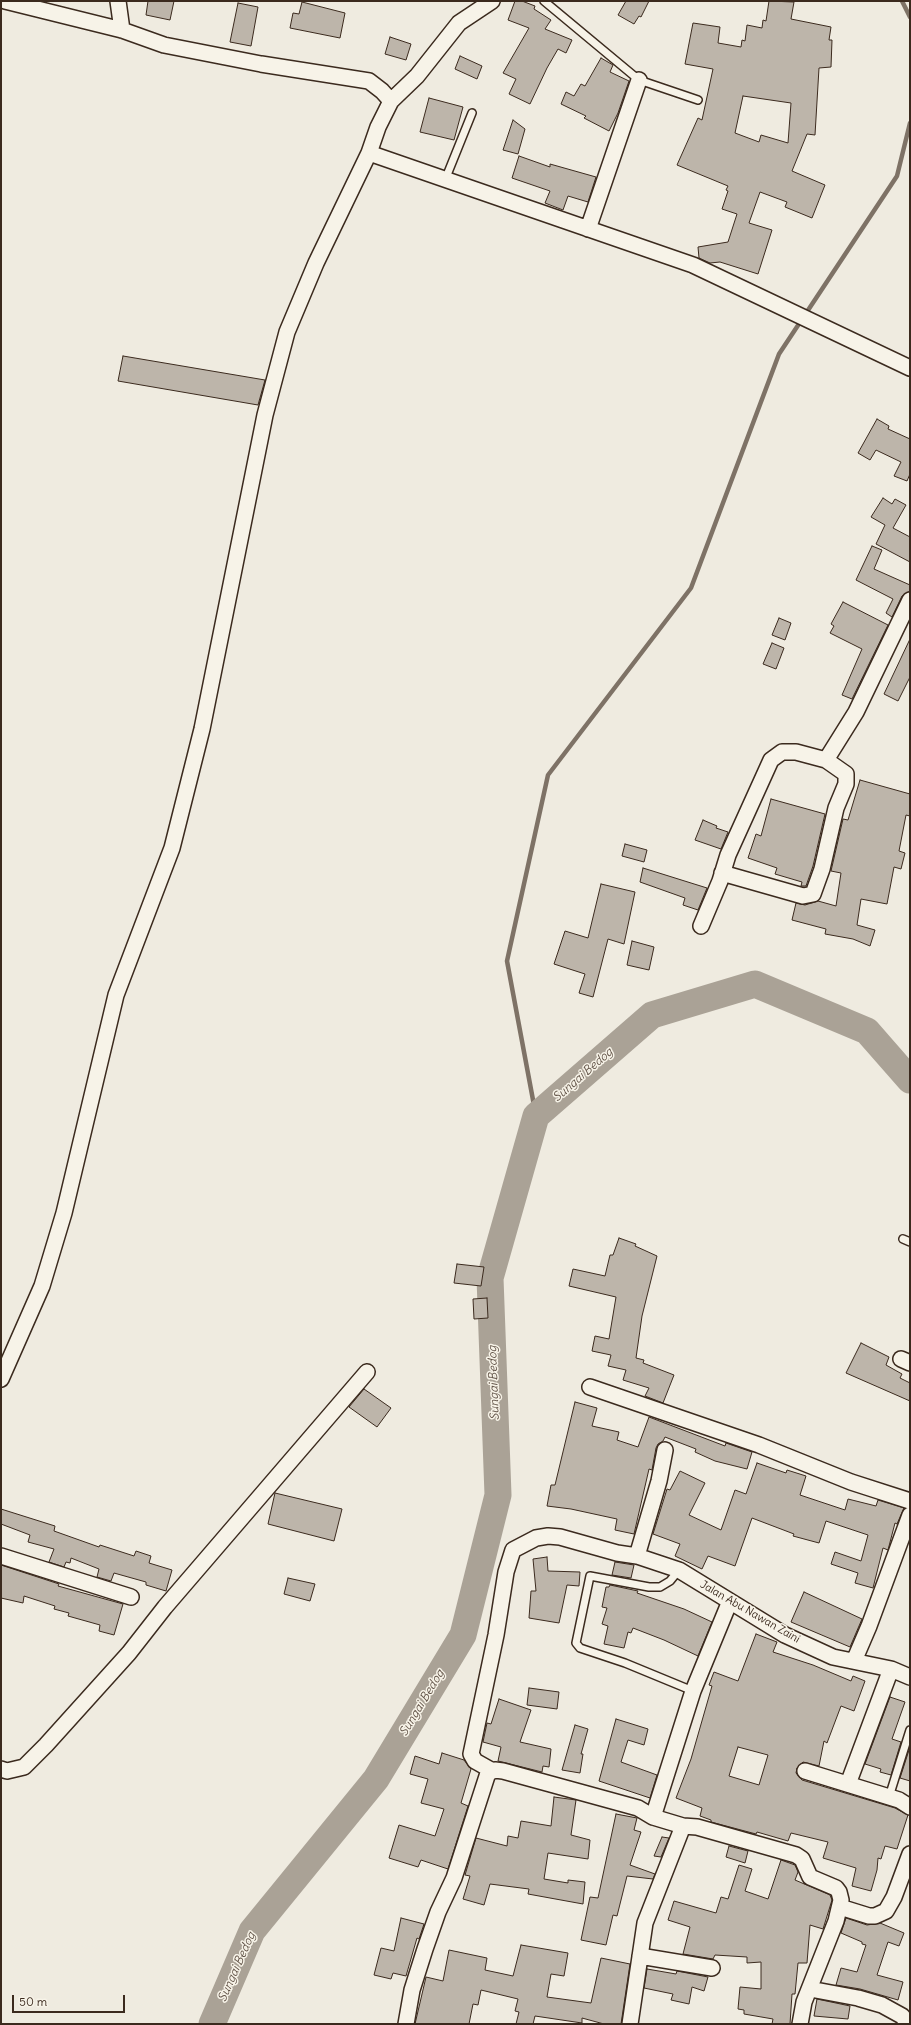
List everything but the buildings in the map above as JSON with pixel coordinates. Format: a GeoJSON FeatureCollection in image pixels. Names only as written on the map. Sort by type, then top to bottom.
{"type":"FeatureCollection","features":[{"type":"Feature","properties":{"kind":"street"},"geometry":{"type":"LineString","coordinates":[[5,1],[122,30],[164,46],[261,64],[369,81],[382,91],[391,101]]}},
{"type":"Feature","properties":{"kind":"street"},"geometry":{"type":"LineString","coordinates":[[118,1],[122,30]]}},
{"type":"Feature","properties":{"kind":"street"},"geometry":{"type":"LineString","coordinates":[[1,1379],[42,1286],[64,1213],[116,995],[172,848],[205,713],[265,415],[287,332],[316,263],[369,154],[378,127],[391,101],[417,76],[459,23],[492,1]]}},
{"type":"Feature","properties":{"kind":"street"},"geometry":{"type":"LineString","coordinates":[[588,229],[639,80]]}},
{"type":"Feature","properties":{"kind":"street"},"geometry":{"type":"LineString","coordinates":[[369,154],[693,265],[910,368]]}},
{"type":"Feature","properties":{"kind":"street"},"geometry":{"type":"LineString","coordinates":[[826,760],[856,712],[910,600]]}},
{"type":"Feature","properties":{"kind":"street"},"geometry":{"type":"LineString","coordinates":[[701,926],[728,855],[771,760],[782,752],[796,752],[826,760],[846,774],[846,784],[836,808],[822,869],[813,894],[803,896],[722,873]]}},
{"type":"Feature","properties":{"kind":"street"},"geometry":{"type":"LineString","coordinates":[[1,1769],[6,1771],[24,1766],[46,1745],[128,1654],[165,1607],[367,1372]]}},
{"type":"Feature","properties":{"kind":"street"},"geometry":{"type":"LineString","coordinates":[[590,1387],[759,1445],[851,1482],[910,1501]]}},
{"type":"Feature","properties":{"kind":"street"},"geometry":{"type":"LineString","coordinates":[[637,1556],[659,1481],[665,1450]]}},
{"type":"Feature","properties":{"kind":"street"},"geometry":{"type":"LineString","coordinates":[[854,1661],[869,1626],[910,1515]]}},
{"type":"Feature","properties":{"kind":"street","name":"Jalan Abu Nawan Zaini"},"geometry":{"type":"LineString","coordinates":[[491,1770],[475,1762],[471,1754],[496,1635],[506,1572],[513,1550],[536,1538],[548,1536],[560,1537],[617,1553],[637,1556],[679,1570],[785,1635],[833,1657],[891,1669],[910,1677]]}},
{"type":"Feature","properties":{"kind":"street"},"geometry":{"type":"LineString","coordinates":[[1,1556],[131,1597]]}},
{"type":"Feature","properties":{"kind":"street"},"geometry":{"type":"LineString","coordinates":[[653,1817],[693,1691],[730,1601]]}},
{"type":"Feature","properties":{"kind":"street"},"geometry":{"type":"LineString","coordinates":[[848,1784],[891,1669]]}},
{"type":"Feature","properties":{"kind":"street"},"geometry":{"type":"LineString","coordinates":[[406,2024],[412,1990],[425,1949],[438,1912],[454,1878],[488,1772],[491,1770],[503,1771],[638,1808],[653,1817],[683,1826],[697,1827],[796,1855],[802,1859],[810,1877],[836,1888],[841,1900],[822,1959],[804,2002],[800,2024]]}},
{"type":"Feature","properties":{"kind":"street"},"geometry":{"type":"LineString","coordinates":[[805,1771],[899,1800],[910,1807]]}},
{"type":"Feature","properties":{"kind":"street"},"geometry":{"type":"LineString","coordinates":[[630,2024],[645,1923],[683,1826]]}},
{"type":"Feature","properties":{"kind":"street"},"geometry":{"type":"LineString","coordinates":[[840,1907],[869,1916],[875,1916],[886,1911],[894,1897],[910,1854]]}},
{"type":"Feature","properties":{"kind":"street"},"geometry":{"type":"LineString","coordinates":[[640,1956],[712,1968]]}},
{"type":"Feature","properties":{"kind":"street"},"geometry":{"type":"LineString","coordinates":[[810,1989],[858,1998],[882,2005],[902,2016],[909,2024]]}},
{"type":"Feature","properties":{"kind":"lane"},"geometry":{"type":"LineString","coordinates":[[544,1],[639,80],[698,100]]}},
{"type":"Feature","properties":{"kind":"lane"},"geometry":{"type":"LineString","coordinates":[[445,180],[472,113]]}},
{"type":"Feature","properties":{"kind":"lane"},"geometry":{"type":"LineString","coordinates":[[679,1570],[670,1581],[660,1587],[649,1587],[590,1576],[576,1644],[580,1648],[625,1663],[693,1691]]}},
{"type":"Feature","properties":{"kind":"lane"},"geometry":{"type":"LineString","coordinates":[[889,1797],[910,1730]]}},
{"type":"Feature","properties":{"kind":"waterway"},"geometry":{"type":"LineString","coordinates":[[902,1],[910,17]]}},
{"type":"Feature","properties":{"kind":"waterway"},"geometry":{"type":"LineString","coordinates":[[536,1116],[507,961],[548,775],[691,588],[779,354],[897,176],[910,123]]}},
{"type":"Feature","properties":{"kind":"waterway","name":"Sungai Bedog"},"geometry":{"type":"LineString","coordinates":[[212,2024],[252,1931],[376,1779],[463,1635],[498,1495],[490,1278],[536,1116],[652,1015],[755,984],[867,1031],[910,1080]]}}]}
